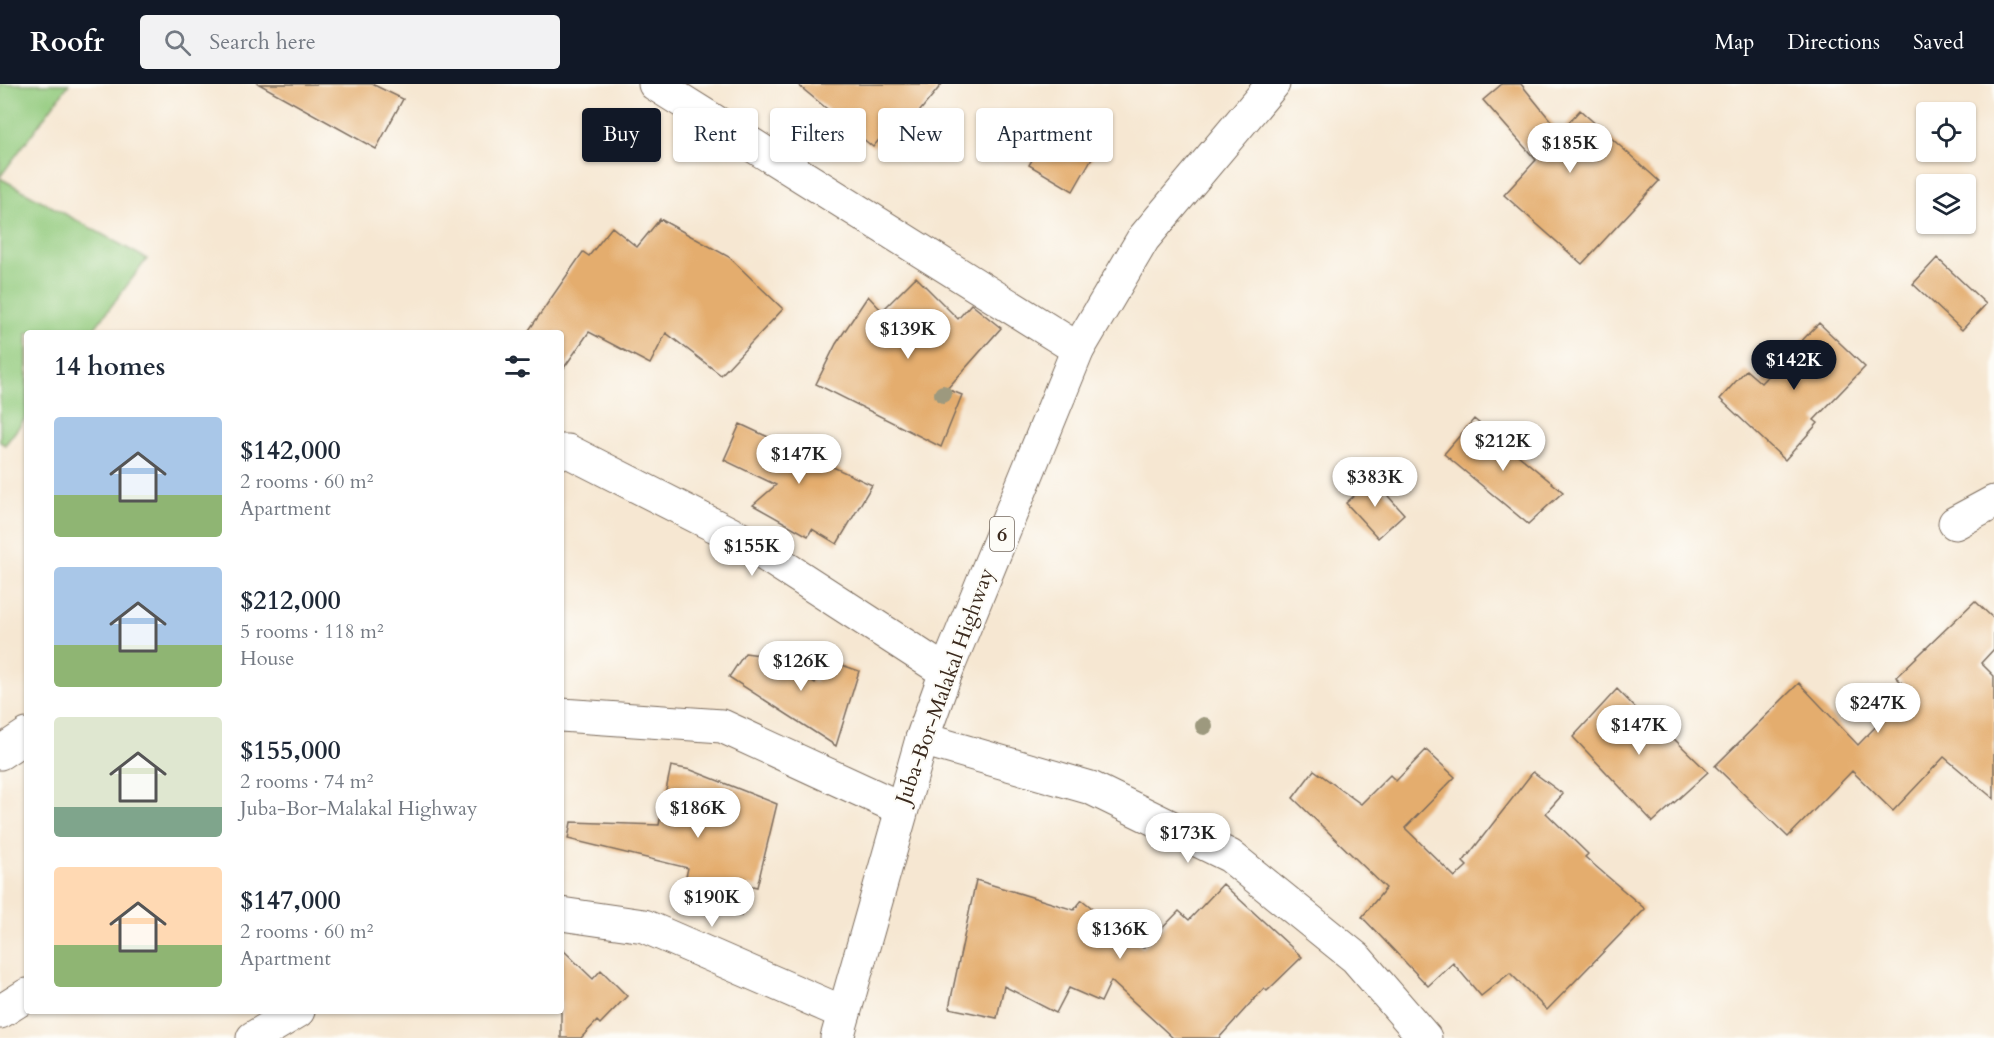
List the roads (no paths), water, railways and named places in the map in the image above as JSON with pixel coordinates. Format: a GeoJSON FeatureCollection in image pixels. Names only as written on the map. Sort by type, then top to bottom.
{"type":"FeatureCollection","features":[{"type":"Feature","properties":{"kind":"street"},"geometry":{"type":"LineString","coordinates":[[655,84],[1078,349]]}},
{"type":"Feature","properties":{"kind":"street","name":"Juba-Bor-Malakal Highway"},"geometry":{"type":"LineString","coordinates":[[840,1025],[900,808],[922,739],[946,672],[1078,349],[1143,239],[1274,84]]}},
{"type":"Feature","properties":{"kind":"street"},"geometry":{"type":"LineString","coordinates":[[564,451],[741,539],[946,672]]}},
{"type":"Feature","properties":{"kind":"street"},"geometry":{"type":"LineString","coordinates":[[1955,523],[1994,502]]}},
{"type":"Feature","properties":{"kind":"street"},"geometry":{"type":"LineString","coordinates":[[564,715],[722,726],[900,808]]}},
{"type":"Feature","properties":{"kind":"street"},"geometry":{"type":"LineString","coordinates":[[0,753],[24,737]]}},
{"type":"Feature","properties":{"kind":"street"},"geometry":{"type":"LineString","coordinates":[[922,739],[1091,788],[1230,856],[1356,957],[1425,1038]]}},
{"type":"Feature","properties":{"kind":"street"},"geometry":{"type":"LineString","coordinates":[[564,914],[644,926],[840,1025]]}},
{"type":"Feature","properties":{"kind":"street"},"geometry":{"type":"LineString","coordinates":[[0,1012],[24,997]]}},
{"type":"Feature","properties":{"kind":"street"},"geometry":{"type":"LineString","coordinates":[[253,1038],[293,1014]]}}]}
